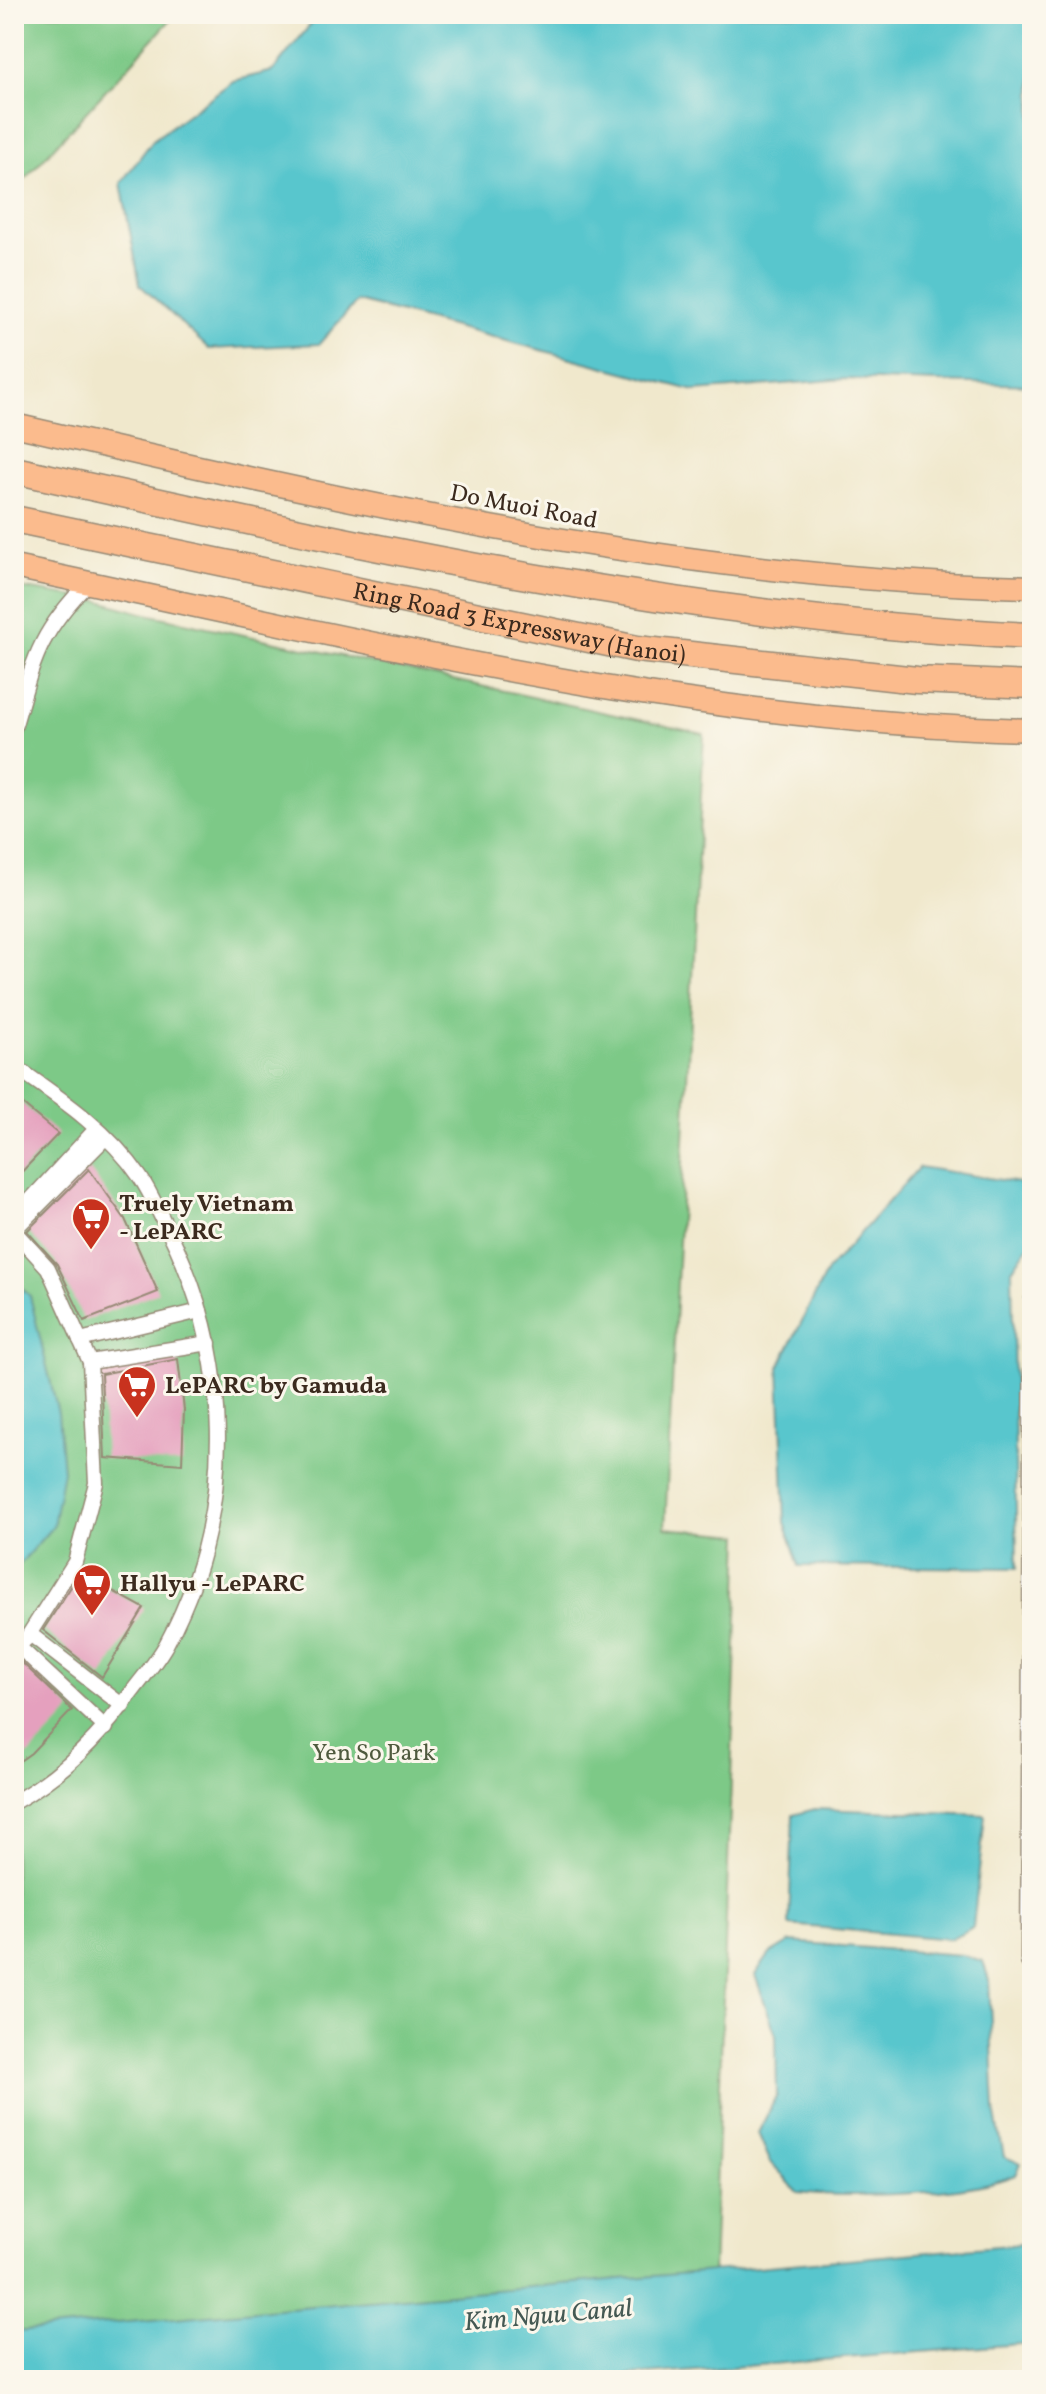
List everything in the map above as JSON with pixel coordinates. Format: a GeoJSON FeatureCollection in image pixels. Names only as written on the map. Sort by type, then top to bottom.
{"type":"FeatureCollection","features":[{"type":"Feature","properties":{"kind":"highway","name":"Ring Road 3 Expressway (Hanoi)"},"geometry":{"type":"LineString","coordinates":[[14,470],[405,553],[644,597],[921,631],[1032,636]]}},
{"type":"Feature","properties":{"kind":"highway","name":"Ring Road 3 Expressway (Hanoi)"},"geometry":{"type":"LineString","coordinates":[[14,519],[637,649],[917,680],[1032,685]]}},
{"type":"Feature","properties":{"kind":"main road","name":"Do Muoi Road"},"geometry":{"type":"LineString","coordinates":[[14,425],[171,461],[565,542],[836,575],[1032,587]]}},
{"type":"Feature","properties":{"kind":"main road"},"geometry":{"type":"LineString","coordinates":[[14,567],[433,655],[678,698],[800,713],[1032,730]]}},
{"type":"Feature","properties":{"kind":"street"},"geometry":{"type":"LineString","coordinates":[[14,728],[38,646],[55,617],[88,583]]}},
{"type":"Feature","properties":{"kind":"street"},"geometry":{"type":"LineString","coordinates":[[14,1066],[80,1112],[140,1177],[188,1267],[214,1365],[220,1449],[209,1536],[166,1645],[106,1728],[79,1756],[14,1802]]}},
{"type":"Feature","properties":{"kind":"street"},"geometry":{"type":"LineString","coordinates":[[14,1218],[100,1134]]}},
{"type":"Feature","properties":{"kind":"street"},"geometry":{"type":"LineString","coordinates":[[100,1134],[14,1230],[48,1268],[90,1362],[96,1483],[75,1562],[30,1634],[16,1647],[106,1728]]}},
{"type":"Feature","properties":{"kind":"street"},"geometry":{"type":"LineString","coordinates":[[1032,1299],[1028,1962],[1032,1966]]}},
{"type":"Feature","properties":{"kind":"street"},"geometry":{"type":"LineString","coordinates":[[80,1340],[200,1311]]}},
{"type":"Feature","properties":{"kind":"street"},"geometry":{"type":"LineString","coordinates":[[90,1362],[209,1343]]}},
{"type":"Feature","properties":{"kind":"street"},"geometry":{"type":"LineString","coordinates":[[30,1634],[123,1706]]}},
{"type":"Feature","properties":{"kind":"green space"},"geometry":{"type":"Polygon","coordinates":[[[14,14],[176,14],[14,191],[14,14]]]}},
{"type":"Feature","properties":{"kind":"green space","name":"Yen So Park"},"geometry":{"type":"Polygon","coordinates":[[[14,587],[100,601],[142,613],[704,734],[665,1528],[740,1535],[713,2274],[14,2336],[14,587]]]}},
{"type":"Feature","properties":{"kind":"water"},"geometry":{"type":"Polygon","coordinates":[[[319,14],[1032,14],[1032,385],[846,379],[695,391],[357,301],[319,344],[209,349],[140,285],[121,183],[153,140],[233,81],[273,71],[319,14]]]}},
{"type":"Feature","properties":{"kind":"water"},"geometry":{"type":"Polygon","coordinates":[[[919,1167],[1032,1185],[1032,1241],[1012,1270],[1017,1568],[799,1566],[785,1522],[779,1367],[827,1271],[919,1167]]]}},
{"type":"Feature","properties":{"kind":"water"},"geometry":{"type":"Polygon","coordinates":[[[14,1281],[30,1296],[58,1413],[63,1471],[53,1526],[14,1571],[14,1281]]]}},
{"type":"Feature","properties":{"kind":"water"},"geometry":{"type":"Polygon","coordinates":[[[815,1809],[985,1815],[973,1927],[950,1939],[789,1925],[793,1815],[815,1809]]]}},
{"type":"Feature","properties":{"kind":"water"},"geometry":{"type":"Polygon","coordinates":[[[790,1942],[961,1955],[983,1961],[989,1981],[995,2110],[1004,2157],[1021,2163],[1016,2175],[995,2182],[940,2191],[847,2195],[797,2192],[770,2161],[758,2133],[777,2095],[776,2035],[755,1975],[770,1954],[790,1942]]]}},
{"type":"Feature","properties":{"kind":"water","name":"Kim Nguu Canal"},"geometry":{"type":"Polygon","coordinates":[[[1032,2243],[1032,2343],[570,2380],[14,2380],[14,2332],[1032,2243]]]}},
{"type":"Feature","properties":{"kind":"building"},"geometry":{"type":"Polygon","coordinates":[[[14,1097],[58,1134],[14,1180],[14,1097]]]}},
{"type":"Feature","properties":{"kind":"building","name":"Truely Vietnam - LePARC"},"geometry":{"type":"Polygon","coordinates":[[[89,1169],[125,1219],[158,1292],[84,1321],[57,1264],[27,1231],[89,1169]]]}},
{"type":"Feature","properties":{"kind":"building"},"geometry":{"type":"Polygon","coordinates":[[[178,1359],[184,1410],[182,1464],[105,1458],[101,1374],[178,1359]]]}},
{"type":"Feature","properties":{"kind":"building","name":"Hallyu - LePARC"},"geometry":{"type":"Polygon","coordinates":[[[80,1573],[144,1608],[102,1677],[43,1630],[80,1573]]]}},
{"type":"Feature","properties":{"kind":"building"},"geometry":{"type":"Polygon","coordinates":[[[17,1658],[72,1710],[31,1753],[14,1765],[17,1658]]]}},
{"type":"Feature","properties":{"kind":"place","name":"Truely Vietnam - LePARC"},"geometry":{"type":"Point","coordinates":[91,1251]}},
{"type":"Feature","properties":{"kind":"place","name":"LePARC by Gamuda"},"geometry":{"type":"Point","coordinates":[137,1419]}},
{"type":"Feature","properties":{"kind":"place","name":"Hallyu - LePARC"},"geometry":{"type":"Point","coordinates":[92,1617]}}]}
